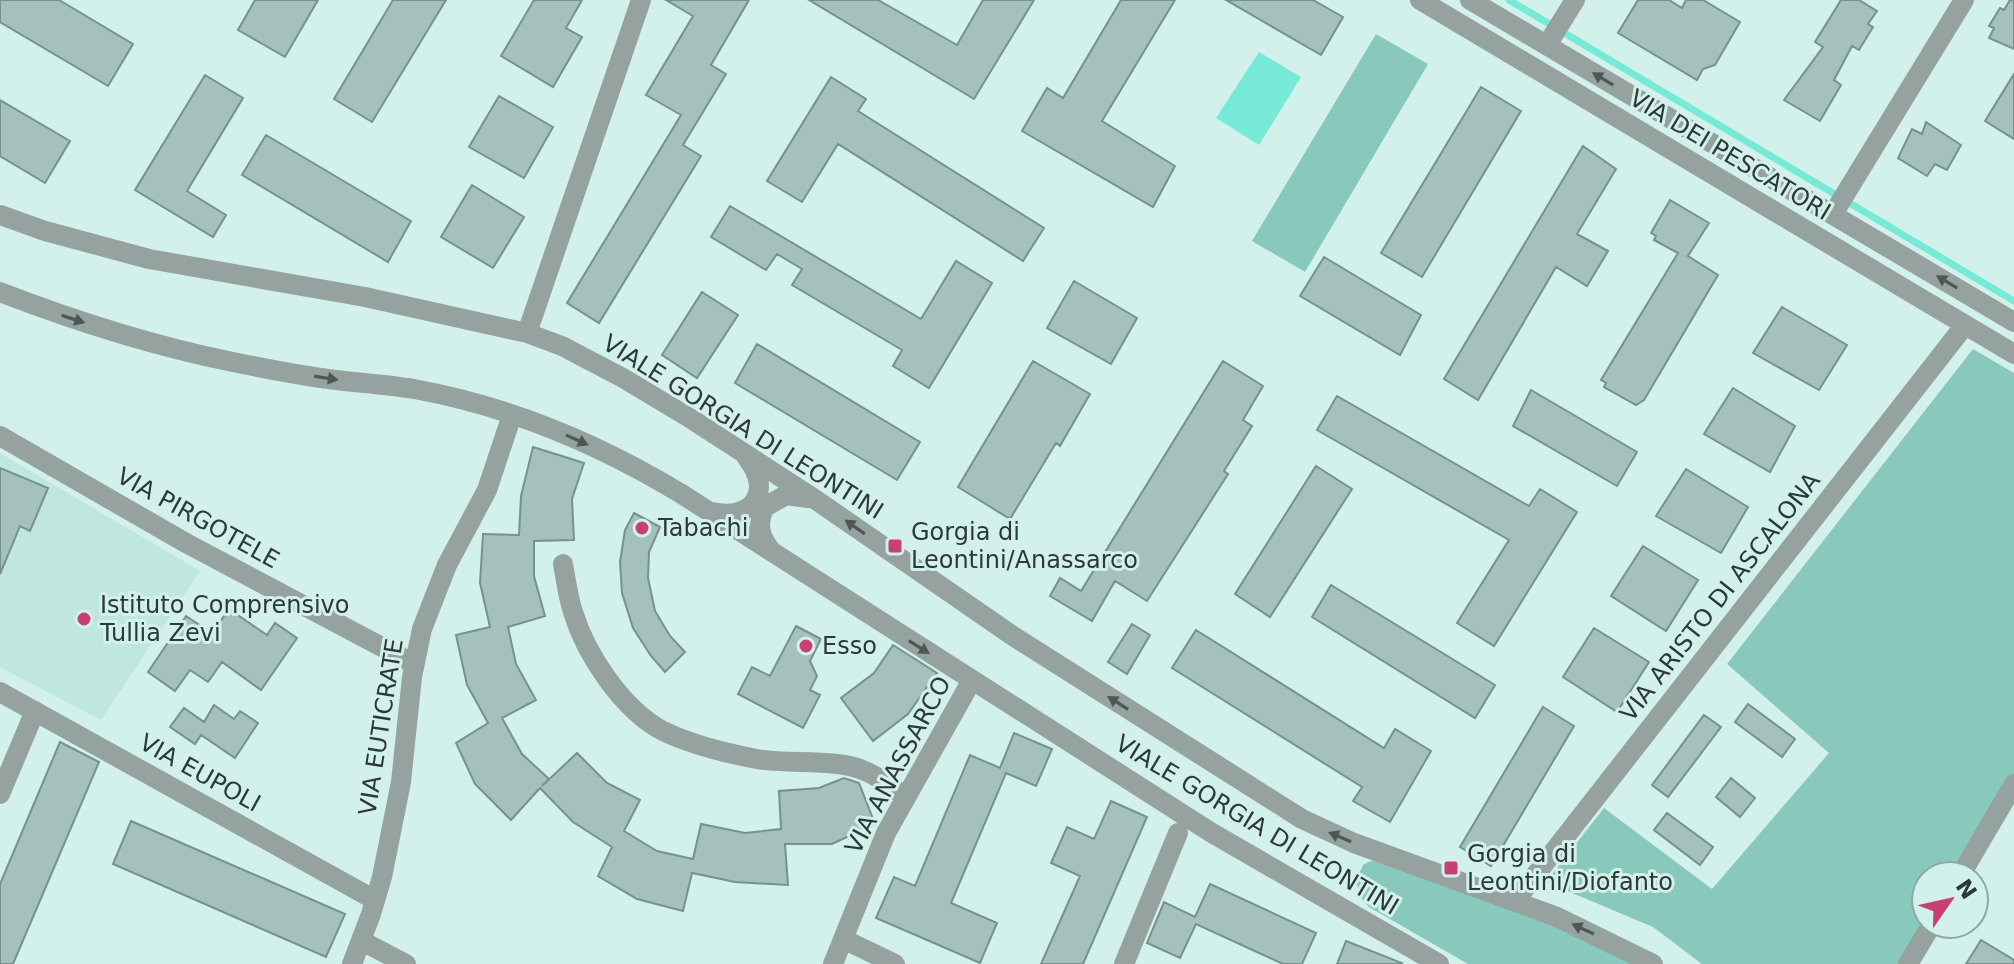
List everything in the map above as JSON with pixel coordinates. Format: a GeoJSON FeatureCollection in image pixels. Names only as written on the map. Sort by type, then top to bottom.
{"type":"FeatureCollection","features":[{"type":"Feature","properties":{"kind":"street"},"geometry":{"type":"LineString","coordinates":[[527,333],[641,0]]}},
{"type":"Feature","properties":{"kind":"street","name":"VIA DEI PESCATORI"},"geometry":{"type":"LineString","coordinates":[[1420,0],[2014,354]]}},
{"type":"Feature","properties":{"kind":"street","name":"VIA DEI PESCATORI"},"geometry":{"type":"LineString","coordinates":[[1470,0],[1554,34],[1837,208],[2014,322]]}},
{"type":"Feature","properties":{"kind":"street"},"geometry":{"type":"LineString","coordinates":[[1554,34],[1575,0]]}},
{"type":"Feature","properties":{"kind":"street"},"geometry":{"type":"LineString","coordinates":[[1837,208],[1964,0]]}},
{"type":"Feature","properties":{"kind":"street","name":"VIALE GORGIA DI LEONTINI"},"geometry":{"type":"LineString","coordinates":[[0,215],[45,231],[164,262],[365,297],[527,333],[573,351],[623,378],[743,453],[1013,636],[1292,813],[1354,843],[1557,917],[1653,964]]}},
{"type":"Feature","properties":{"kind":"street","name":"VIALE GORGIA DI LEONTINI"},"geometry":{"type":"LineString","coordinates":[[0,292],[65,317],[216,359],[331,379],[414,389],[512,415],[631,465],[1212,833],[1439,964]]}},
{"type":"Feature","properties":{"kind":"street","name":"VIA ARISTO DI ASCALONA"},"geometry":{"type":"LineString","coordinates":[[1515,901],[1965,325]]}},
{"type":"Feature","properties":{"kind":"street","name":"VIA EUTICRATE"},"geometry":{"type":"LineString","coordinates":[[352,964],[375,900],[401,782],[414,664],[422,629],[441,580],[479,509],[512,415]]}},
{"type":"Feature","properties":{"kind":"street","name":"VIA PIRGOTELE"},"geometry":{"type":"LineString","coordinates":[[0,436],[186,543],[414,664]]}},
{"type":"Feature","properties":{"kind":"street"},"geometry":{"type":"LineString","coordinates":[[708,511],[736,514],[748,508],[757,496],[759,477],[743,453]]}},
{"type":"Feature","properties":{"kind":"street"},"geometry":{"type":"LineString","coordinates":[[776,556],[759,528],[765,507],[786,495],[796,494],[816,500]]}},
{"type":"Feature","properties":{"kind":"street"},"geometry":{"type":"LineString","coordinates":[[563,564],[573,612],[593,661],[625,700],[661,730],[708,748],[758,759],[807,764],[836,763],[865,770],[906,797]]}},
{"type":"Feature","properties":{"kind":"street","name":"VIA ANASSARCO"},"geometry":{"type":"LineString","coordinates":[[833,964],[886,833],[972,680]]}},
{"type":"Feature","properties":{"kind":"street","name":"VIA EUPOLI"},"geometry":{"type":"LineString","coordinates":[[0,692],[375,900]]}},
{"type":"Feature","properties":{"kind":"street"},"geometry":{"type":"LineString","coordinates":[[0,794],[35,711]]}},
{"type":"Feature","properties":{"kind":"street"},"geometry":{"type":"LineString","coordinates":[[1969,860],[2014,784]]}},
{"type":"Feature","properties":{"kind":"street"},"geometry":{"type":"LineString","coordinates":[[1124,964],[1178,833]]}},
{"type":"Feature","properties":{"kind":"street"},"geometry":{"type":"LineString","coordinates":[[843,939],[895,964]]}},
{"type":"Feature","properties":{"kind":"street"},"geometry":{"type":"LineString","coordinates":[[1908,964],[1922,940]]}},
{"type":"Feature","properties":{"kind":"street"},"geometry":{"type":"LineString","coordinates":[[362,941],[406,964]]}},
{"type":"Feature","properties":{"kind":"shaded area"},"geometry":{"type":"Polygon","coordinates":[[[1376,34],[1428,64],[1305,272],[1252,241],[1376,34]]]}},
{"type":"Feature","properties":{"kind":"shaded area"},"geometry":{"type":"Polygon","coordinates":[[[1259,52],[1301,77],[1259,145],[1216,118],[1259,52]]]}},
{"type":"Feature","properties":{"kind":"shaded area"},"geometry":{"type":"Polygon","coordinates":[[[1973,349],[2014,373],[2014,775],[1964,860],[1910,860],[1910,940],[1916,940],[1902,964],[1702,964],[1653,927],[1546,882],[1604,808],[1712,889],[1829,753],[1727,664],[1973,349]]]}},
{"type":"Feature","properties":{"kind":"shaded area","name":"Istituto Comprensivo Tullia Zevi"},"geometry":{"type":"Polygon","coordinates":[[[0,453],[200,571],[101,720],[0,667],[0,453]]]}},
{"type":"Feature","properties":{"kind":"shaded area"},"geometry":{"type":"Polygon","coordinates":[[[1370,861],[1388,862],[1529,915],[1638,964],[1468,964],[1369,907],[1360,897],[1356,880],[1363,865],[1370,861]]]}},
{"type":"Feature","properties":{"kind":"building"},"geometry":{"type":"Polygon","coordinates":[[[0,0],[59,0],[133,44],[108,86],[0,22],[0,0]]]}},
{"type":"Feature","properties":{"kind":"building"},"geometry":{"type":"Polygon","coordinates":[[[255,0],[318,0],[285,57],[238,30],[255,0]]]}},
{"type":"Feature","properties":{"kind":"building"},"geometry":{"type":"Polygon","coordinates":[[[393,0],[446,0],[372,122],[334,99],[393,0]]]}},
{"type":"Feature","properties":{"kind":"building"},"geometry":{"type":"Polygon","coordinates":[[[534,0],[582,0],[566,28],[582,37],[553,87],[501,56],[534,0]]]}},
{"type":"Feature","properties":{"kind":"building"},"geometry":{"type":"Polygon","coordinates":[[[666,0],[749,0],[711,65],[726,74],[683,145],[701,156],[599,323],[567,303],[681,115],[646,95],[693,16],[666,0]]]}},
{"type":"Feature","properties":{"kind":"building"},"geometry":{"type":"Polygon","coordinates":[[[809,0],[878,0],[957,45],[983,0],[1034,0],[974,99],[809,0]]]}},
{"type":"Feature","properties":{"kind":"building"},"geometry":{"type":"Polygon","coordinates":[[[1121,0],[1175,0],[1102,121],[1175,166],[1153,207],[1022,131],[1047,88],[1063,98],[1121,0]]]}},
{"type":"Feature","properties":{"kind":"building"},"geometry":{"type":"Polygon","coordinates":[[[1226,0],[1313,0],[1343,17],[1321,55],[1226,0]]]}},
{"type":"Feature","properties":{"kind":"building"},"geometry":{"type":"Polygon","coordinates":[[[1638,0],[1669,0],[1682,8],[1686,0],[1703,0],[1740,22],[1715,65],[1703,69],[1697,80],[1618,33],[1638,0]]]}},
{"type":"Feature","properties":{"kind":"building"},"geometry":{"type":"Polygon","coordinates":[[[1841,0],[1859,0],[1877,11],[1868,24],[1873,27],[1859,50],[1852,46],[1834,80],[1841,85],[1820,121],[1784,100],[1823,47],[1815,42],[1841,0]]]}},
{"type":"Feature","properties":{"kind":"building"},"geometry":{"type":"Polygon","coordinates":[[[2010,0],[2014,0],[2014,49],[1989,38],[1994,28],[1989,26],[2000,8],[2004,10],[2010,0]]]}},
{"type":"Feature","properties":{"kind":"building"},"geometry":{"type":"Polygon","coordinates":[[[2014,74],[2014,139],[1985,121],[2014,74]]]}},
{"type":"Feature","properties":{"kind":"building"},"geometry":{"type":"Polygon","coordinates":[[[205,75],[243,98],[187,191],[226,215],[213,237],[135,190],[205,75]]]}},
{"type":"Feature","properties":{"kind":"building"},"geometry":{"type":"Polygon","coordinates":[[[831,77],[866,99],[858,111],[1044,228],[1023,261],[838,144],[802,202],[767,181],[831,77]]]}},
{"type":"Feature","properties":{"kind":"building"},"geometry":{"type":"Polygon","coordinates":[[[1481,87],[1521,111],[1422,277],[1381,253],[1481,87]]]}},
{"type":"Feature","properties":{"kind":"building"},"geometry":{"type":"Polygon","coordinates":[[[499,96],[553,127],[524,178],[469,147],[499,96]]]}},
{"type":"Feature","properties":{"kind":"building"},"geometry":{"type":"Polygon","coordinates":[[[0,100],[70,141],[45,183],[0,156],[0,100]]]}},
{"type":"Feature","properties":{"kind":"building"},"geometry":{"type":"Polygon","coordinates":[[[1926,122],[1961,145],[1947,170],[1935,164],[1927,176],[1898,158],[1912,129],[1922,134],[1926,122]]]}},
{"type":"Feature","properties":{"kind":"building"},"geometry":{"type":"Polygon","coordinates":[[[266,135],[411,221],[388,262],[242,175],[266,135]]]}},
{"type":"Feature","properties":{"kind":"building"},"geometry":{"type":"Polygon","coordinates":[[[1583,146],[1616,169],[1577,234],[1608,251],[1587,286],[1556,267],[1478,400],[1444,379],[1583,146]]]}},
{"type":"Feature","properties":{"kind":"building"},"geometry":{"type":"Polygon","coordinates":[[[472,185],[524,217],[493,268],[441,237],[472,185]]]}},
{"type":"Feature","properties":{"kind":"building"},"geometry":{"type":"Polygon","coordinates":[[[1670,200],[1709,223],[1688,256],[1718,275],[1644,400],[1636,405],[1604,387],[1606,383],[1601,380],[1678,253],[1654,240],[1656,236],[1651,233],[1670,200]]]}},
{"type":"Feature","properties":{"kind":"building"},"geometry":{"type":"Polygon","coordinates":[[[730,206],[921,319],[956,261],[992,283],[929,388],[893,366],[902,350],[792,285],[802,269],[777,254],[766,270],[711,237],[730,206]]]}},
{"type":"Feature","properties":{"kind":"building"},"geometry":{"type":"Polygon","coordinates":[[[1324,257],[1421,315],[1400,355],[1300,296],[1324,257]]]}},
{"type":"Feature","properties":{"kind":"building"},"geometry":{"type":"Polygon","coordinates":[[[1074,281],[1137,318],[1111,364],[1047,328],[1074,281]]]}},
{"type":"Feature","properties":{"kind":"building"},"geometry":{"type":"Polygon","coordinates":[[[702,292],[738,315],[697,378],[662,355],[702,292]]]}},
{"type":"Feature","properties":{"kind":"building"},"geometry":{"type":"Polygon","coordinates":[[[1782,307],[1847,345],[1819,390],[1753,353],[1782,307]]]}},
{"type":"Feature","properties":{"kind":"building"},"geometry":{"type":"Polygon","coordinates":[[[757,344],[920,442],[897,480],[735,383],[757,344]]]}},
{"type":"Feature","properties":{"kind":"building"},"geometry":{"type":"Polygon","coordinates":[[[1033,361],[1090,394],[1060,446],[1056,443],[1010,519],[958,487],[1033,361]]]}},
{"type":"Feature","properties":{"kind":"building"},"geometry":{"type":"Polygon","coordinates":[[[1223,361],[1263,386],[1243,420],[1252,426],[1224,471],[1228,474],[1147,601],[1115,581],[1092,621],[1050,596],[1060,578],[1081,591],[1223,361]]]}},
{"type":"Feature","properties":{"kind":"building"},"geometry":{"type":"Polygon","coordinates":[[[1733,388],[1795,426],[1770,472],[1704,434],[1733,388]]]}},
{"type":"Feature","properties":{"kind":"building"},"geometry":{"type":"Polygon","coordinates":[[[1531,390],[1637,452],[1617,486],[1513,426],[1531,390]]]}},
{"type":"Feature","properties":{"kind":"building"},"geometry":{"type":"Polygon","coordinates":[[[1337,396],[1529,506],[1540,489],[1577,512],[1494,646],[1457,623],[1509,540],[1317,430],[1337,396]]]}},
{"type":"Feature","properties":{"kind":"building"},"geometry":{"type":"Polygon","coordinates":[[[533,447],[584,463],[572,499],[574,540],[534,541],[534,576],[545,616],[508,627],[516,664],[536,700],[502,718],[522,754],[549,779],[542,786],[577,753],[607,783],[640,800],[624,831],[657,851],[693,859],[701,824],[745,833],[781,829],[779,791],[819,788],[844,778],[859,783],[875,824],[832,844],[785,844],[788,885],[735,882],[692,873],[683,911],[637,899],[598,876],[612,847],[573,822],[540,788],[511,820],[475,784],[456,743],[488,723],[467,685],[456,635],[490,627],[480,583],[483,534],[519,535],[521,496],[533,447]]]}},
{"type":"Feature","properties":{"kind":"building"},"geometry":{"type":"Polygon","coordinates":[[[1316,466],[1352,489],[1270,617],[1235,594],[1316,466]]]}},
{"type":"Feature","properties":{"kind":"building"},"geometry":{"type":"Polygon","coordinates":[[[0,468],[48,488],[30,531],[20,526],[0,574],[0,468]]]}},
{"type":"Feature","properties":{"kind":"building"},"geometry":{"type":"Polygon","coordinates":[[[1686,469],[1748,507],[1721,553],[1656,516],[1686,469]]]}},
{"type":"Feature","properties":{"kind":"building"},"geometry":{"type":"Polygon","coordinates":[[[634,513],[660,527],[649,552],[648,578],[655,611],[670,636],[685,652],[665,672],[633,628],[622,593],[620,562],[625,530],[634,513]]]}},
{"type":"Feature","properties":{"kind":"building"},"geometry":{"type":"Polygon","coordinates":[[[1643,546],[1698,580],[1666,631],[1611,596],[1643,546]]]}},
{"type":"Feature","properties":{"kind":"building"},"geometry":{"type":"Polygon","coordinates":[[[1331,585],[1495,685],[1475,718],[1312,617],[1331,585]]]}},
{"type":"Feature","properties":{"kind":"building"},"geometry":{"type":"Polygon","coordinates":[[[229,609],[267,635],[275,623],[297,638],[261,690],[222,662],[208,682],[190,670],[175,691],[148,672],[186,616],[212,633],[229,609]]]}},
{"type":"Feature","properties":{"kind":"building"},"geometry":{"type":"Polygon","coordinates":[[[1132,624],[1150,635],[1127,674],[1108,662],[1132,624]]]}},
{"type":"Feature","properties":{"kind":"building"},"geometry":{"type":"Polygon","coordinates":[[[796,626],[821,639],[810,661],[817,676],[810,690],[820,695],[803,728],[738,694],[752,667],[770,676],[796,626]]]}},
{"type":"Feature","properties":{"kind":"building"},"geometry":{"type":"Polygon","coordinates":[[[1594,628],[1649,662],[1617,712],[1563,677],[1594,628]]]}},
{"type":"Feature","properties":{"kind":"building"},"geometry":{"type":"Polygon","coordinates":[[[1196,630],[1384,748],[1395,729],[1431,751],[1390,822],[1353,801],[1362,787],[1172,668],[1196,630]]]}},
{"type":"Feature","properties":{"kind":"building"},"geometry":{"type":"Polygon","coordinates":[[[893,645],[937,673],[908,714],[873,741],[841,698],[874,673],[893,645]]]}},
{"type":"Feature","properties":{"kind":"building"},"geometry":{"type":"Polygon","coordinates":[[[1748,704],[1795,739],[1782,757],[1735,722],[1748,704]]]}},
{"type":"Feature","properties":{"kind":"building"},"geometry":{"type":"Polygon","coordinates":[[[214,705],[234,719],[240,711],[258,723],[235,758],[201,735],[195,744],[170,727],[184,708],[204,722],[214,705]]]}},
{"type":"Feature","properties":{"kind":"building"},"geometry":{"type":"Polygon","coordinates":[[[1543,707],[1574,726],[1491,866],[1460,847],[1543,707]]]}},
{"type":"Feature","properties":{"kind":"building"},"geometry":{"type":"Polygon","coordinates":[[[1704,715],[1721,727],[1668,797],[1652,785],[1704,715]]]}},
{"type":"Feature","properties":{"kind":"building"},"geometry":{"type":"Polygon","coordinates":[[[1014,733],[1052,749],[1036,786],[1006,773],[951,903],[997,923],[980,963],[876,918],[894,877],[915,886],[970,755],[1000,768],[1014,733]]]}},
{"type":"Feature","properties":{"kind":"building"},"geometry":{"type":"Polygon","coordinates":[[[60,742],[99,762],[13,964],[0,964],[0,884],[60,742]]]}},
{"type":"Feature","properties":{"kind":"building"},"geometry":{"type":"Polygon","coordinates":[[[1731,778],[1755,798],[1740,817],[1716,797],[1731,778]]]}},
{"type":"Feature","properties":{"kind":"building"},"geometry":{"type":"Polygon","coordinates":[[[1111,801],[1147,817],[1083,964],[1041,964],[1080,876],[1051,863],[1067,827],[1094,839],[1111,801]]]}},
{"type":"Feature","properties":{"kind":"building"},"geometry":{"type":"Polygon","coordinates":[[[1667,813],[1713,847],[1700,865],[1654,830],[1667,813]]]}},
{"type":"Feature","properties":{"kind":"building"},"geometry":{"type":"Polygon","coordinates":[[[131,821],[345,914],[326,957],[113,864],[131,821]]]}},
{"type":"Feature","properties":{"kind":"building"},"geometry":{"type":"Polygon","coordinates":[[[1210,884],[1316,933],[1302,964],[1283,964],[1196,924],[1180,958],[1147,943],[1164,902],[1195,917],[1210,884]]]}},
{"type":"Feature","properties":{"kind":"building"},"geometry":{"type":"Polygon","coordinates":[[[1981,940],[2014,960],[2014,964],[1966,964],[1981,940]]]}},
{"type":"Feature","properties":{"kind":"building"},"geometry":{"type":"Polygon","coordinates":[[[1346,941],[1402,963],[1337,964],[1346,941]]]}},
{"type":"Feature","properties":{"kind":"waterway"},"geometry":{"type":"LineString","coordinates":[[1509,0],[2014,301]]}},
{"type":"Feature","properties":{"kind":"place","name":"Tabachi"},"geometry":{"type":"Point","coordinates":[642,528]}},
{"type":"Feature","properties":{"kind":"place","name":"Gorgia di Leontini/Anassarco"},"geometry":{"type":"Point","coordinates":[895,546]}},
{"type":"Feature","properties":{"kind":"place","name":"Istituto Comprensivo Tullia Zevi"},"geometry":{"type":"Point","coordinates":[84,619]}},
{"type":"Feature","properties":{"kind":"place","name":"Esso"},"geometry":{"type":"Point","coordinates":[806,646]}},
{"type":"Feature","properties":{"kind":"place","name":"Gorgia di Leontini/Diofanto"},"geometry":{"type":"Point","coordinates":[1451,868]}}]}
